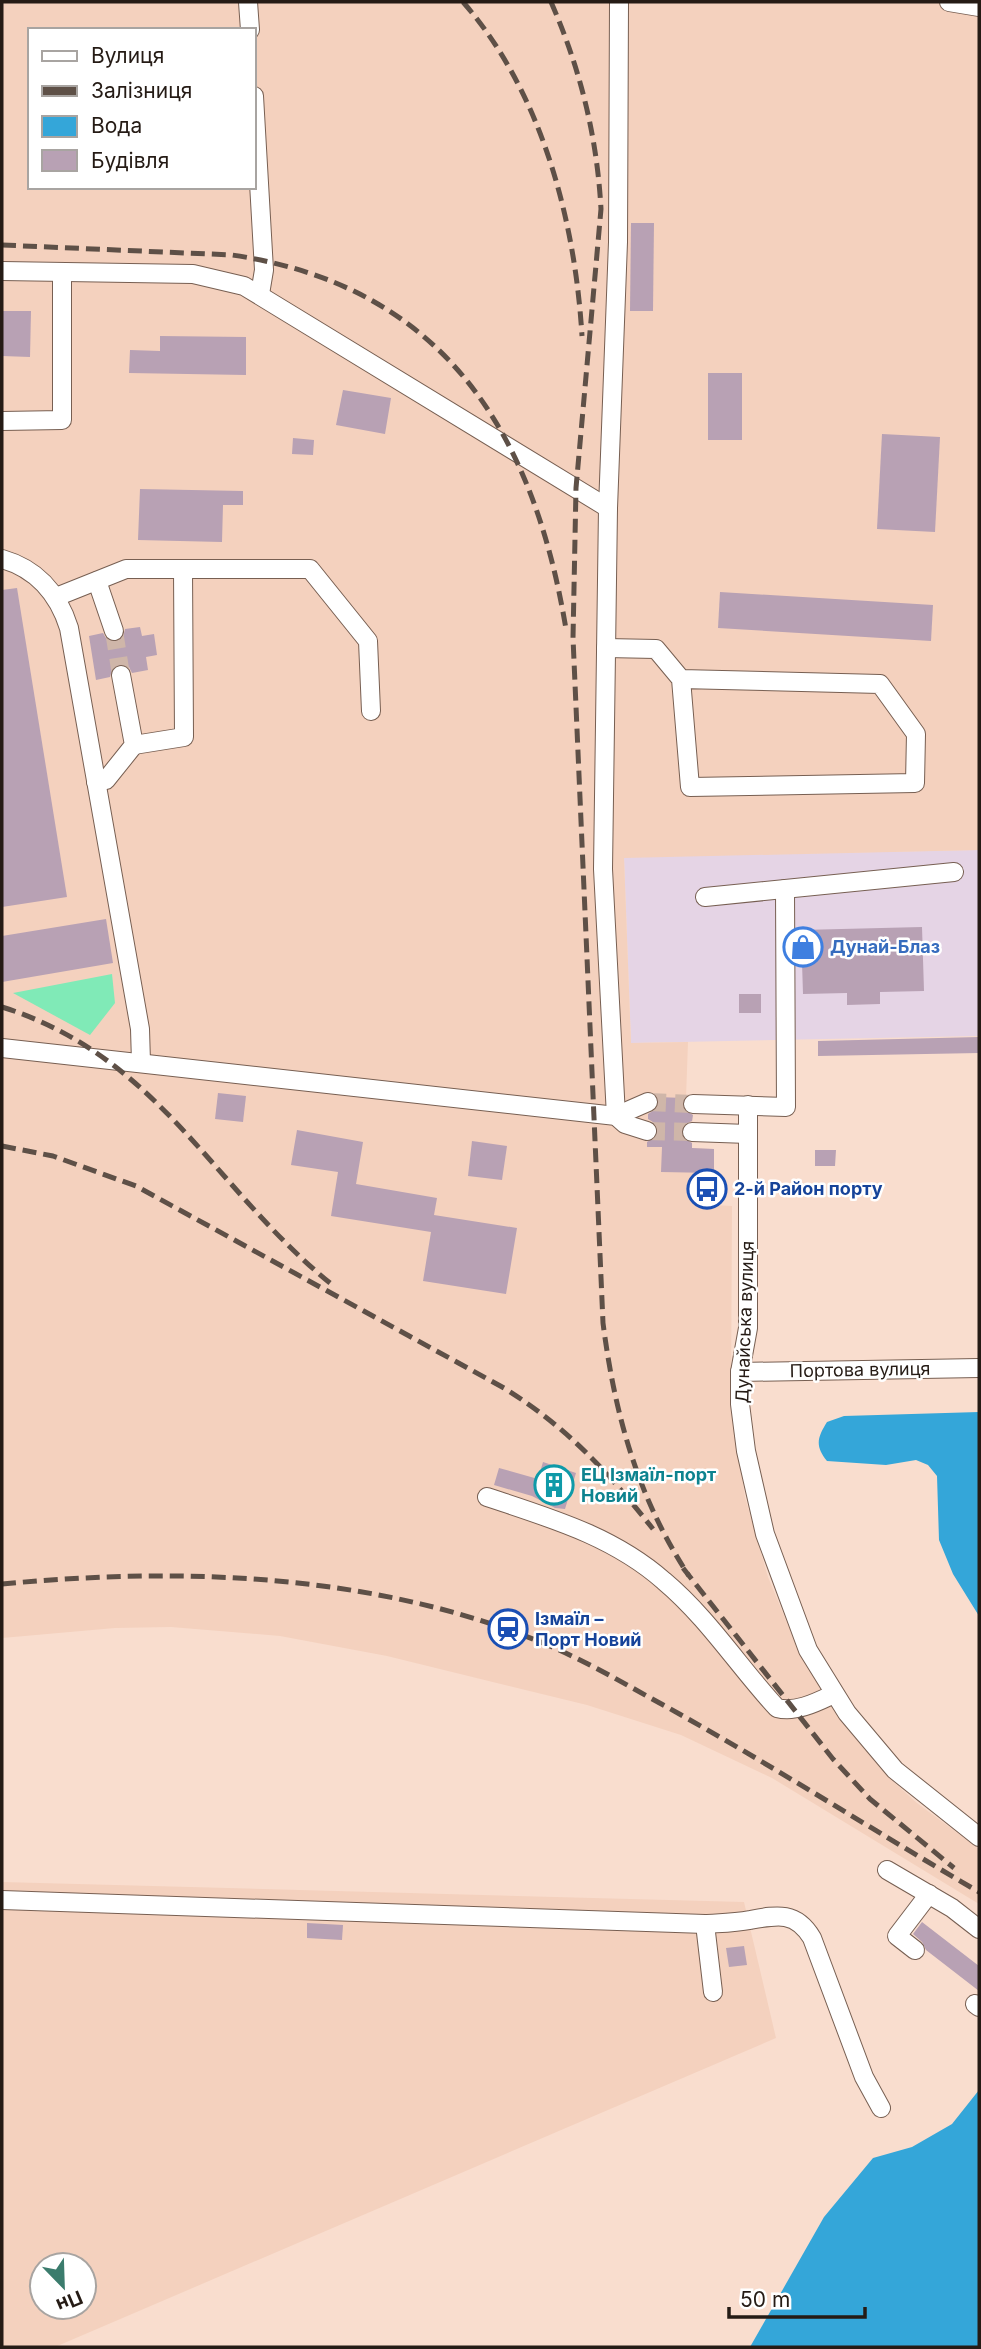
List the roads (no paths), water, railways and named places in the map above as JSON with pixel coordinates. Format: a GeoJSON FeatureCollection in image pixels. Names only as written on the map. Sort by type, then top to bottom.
{"type":"FeatureCollection","features":[{"type":"Feature","properties":{"kind":"street"},"geometry":{"type":"LineString","coordinates":[[248,2],[250,28]]}},
{"type":"Feature","properties":{"kind":"street"},"geometry":{"type":"LineString","coordinates":[[620,2],[618,242],[608,508],[603,869],[616,1116],[625,1124],[648,1131]]}},
{"type":"Feature","properties":{"kind":"street"},"geometry":{"type":"LineString","coordinates":[[949,2],[979,7]]}},
{"type":"Feature","properties":{"kind":"street"},"geometry":{"type":"LineString","coordinates":[[256,131],[264,270],[260,294]]}},
{"type":"Feature","properties":{"kind":"street"},"geometry":{"type":"LineString","coordinates":[[2,271],[210,276],[260,294],[608,508]]}},
{"type":"Feature","properties":{"kind":"street"},"geometry":{"type":"LineString","coordinates":[[2,421],[62,420],[62,272]]}},
{"type":"Feature","properties":{"kind":"street"},"geometry":{"type":"LineString","coordinates":[[2,559],[33,573],[56,597],[69,628],[140,1029],[141,1062]]}},
{"type":"Feature","properties":{"kind":"street"},"geometry":{"type":"LineString","coordinates":[[56,597],[126,569],[310,569],[368,641],[371,710]]}},
{"type":"Feature","properties":{"kind":"street"},"geometry":{"type":"LineString","coordinates":[[96,782],[106,780],[134,745],[184,737],[183,569]]}},
{"type":"Feature","properties":{"kind":"street"},"geometry":{"type":"LineString","coordinates":[[97,581],[114,631]]}},
{"type":"Feature","properties":{"kind":"street"},"geometry":{"type":"LineString","coordinates":[[607,648],[656,649],[681,679],[690,787],[915,783],[916,734],[880,684],[681,679]]}},
{"type":"Feature","properties":{"kind":"street"},"geometry":{"type":"LineString","coordinates":[[121,675],[134,745]]}},
{"type":"Feature","properties":{"kind":"street"},"geometry":{"type":"LineString","coordinates":[[705,897],[954,872]]}},
{"type":"Feature","properties":{"kind":"street"},"geometry":{"type":"LineString","coordinates":[[693,1104],[786,1107],[785,889]]}},
{"type":"Feature","properties":{"kind":"street"},"geometry":{"type":"LineString","coordinates":[[2,1048],[616,1116],[648,1102]]}},
{"type":"Feature","properties":{"kind":"street","name":"Дунайська вулиця"},"geometry":{"type":"LineString","coordinates":[[748,1105],[748,1328],[740,1373],[746,1451],[765,1535],[797,1625],[834,1694],[870,1743],[895,1770],[979,1837]]}},
{"type":"Feature","properties":{"kind":"street"},"geometry":{"type":"LineString","coordinates":[[692,1132],[748,1134]]}},
{"type":"Feature","properties":{"kind":"street","name":"Портова вулиця"},"geometry":{"type":"LineString","coordinates":[[740,1373],[979,1368]]}},
{"type":"Feature","properties":{"kind":"street"},"geometry":{"type":"LineString","coordinates":[[487,1497],[581,1529],[635,1559],[664,1580],[701,1617],[777,1708],[786,1711],[834,1694]]}},
{"type":"Feature","properties":{"kind":"street"},"geometry":{"type":"LineString","coordinates":[[887,1870],[929,1894],[979,1929]]}},
{"type":"Feature","properties":{"kind":"street"},"geometry":{"type":"LineString","coordinates":[[915,1950],[897,1936],[929,1894]]}},
{"type":"Feature","properties":{"kind":"street"},"geometry":{"type":"LineString","coordinates":[[2,1900],[705,1924],[782,1915],[795,1919],[805,1927],[822,1960],[864,2077],[881,2108]]}},
{"type":"Feature","properties":{"kind":"street"},"geometry":{"type":"LineString","coordinates":[[705,1924],[713,1992]]}},
{"type":"Feature","properties":{"kind":"water"},"geometry":{"type":"Polygon","coordinates":[[[979,1412],[979,1616],[953,1574],[939,1540],[937,1476],[928,1465],[916,1460],[886,1465],[827,1461],[819,1442],[827,1422],[844,1416],[979,1412]]]}},
{"type":"Feature","properties":{"kind":"water"},"geometry":{"type":"Polygon","coordinates":[[[979,2090],[979,2347],[750,2347],[824,2217],[873,2158],[912,2147],[952,2124],[979,2090]]]}},
{"type":"Feature","properties":{"kind":"tunnel"},"geometry":{"type":"LineString","coordinates":[[114,631],[121,675]]}},
{"type":"Feature","properties":{"kind":"tunnel"},"geometry":{"type":"LineString","coordinates":[[648,1102],[693,1104]]}},
{"type":"Feature","properties":{"kind":"tunnel"},"geometry":{"type":"LineString","coordinates":[[647,1131],[692,1132]]}},
{"type":"Feature","properties":{"kind":"railway"},"geometry":{"type":"LineString","coordinates":[[463,2],[514,75],[549,158],[571,247],[582,336]]}},
{"type":"Feature","properties":{"kind":"railway"},"geometry":{"type":"LineString","coordinates":[[551,2],[579,77],[596,155],[601,209],[576,488],[573,638],[603,1323],[614,1391],[631,1455],[656,1517],[689,1576]]}},
{"type":"Feature","properties":{"kind":"railway"},"geometry":{"type":"LineString","coordinates":[[2,245],[232,255],[306,272],[369,299],[422,335],[466,379],[501,432],[530,491],[551,557],[566,629]]}},
{"type":"Feature","properties":{"kind":"railway"},"geometry":{"type":"LineString","coordinates":[[2,1007],[57,1029],[104,1058],[145,1092],[183,1130],[254,1210],[335,1287]]}},
{"type":"Feature","properties":{"kind":"railway"},"geometry":{"type":"LineString","coordinates":[[2,1146],[53,1156],[136,1186],[504,1388],[548,1419],[585,1452],[653,1529]]}},
{"type":"Feature","properties":{"kind":"railway"},"geometry":{"type":"LineString","coordinates":[[683,1568],[833,1759],[870,1799],[954,1868]]}},
{"type":"Feature","properties":{"kind":"railway"},"geometry":{"type":"LineString","coordinates":[[2,1584],[138,1576],[274,1581],[408,1601],[474,1618],[538,1641],[587,1663],[705,1728],[979,1892]]}},
{"type":"Feature","properties":{"kind":"place","name":"Дунай-Блаз"},"geometry":{"type":"Point","coordinates":[803,947]}},
{"type":"Feature","properties":{"kind":"place","name":"2-й Район порту"},"geometry":{"type":"Point","coordinates":[707,1189]}},
{"type":"Feature","properties":{"kind":"place","name":"ЕЦ Ізмаїл-порт Новий"},"geometry":{"type":"Point","coordinates":[554,1485]}},
{"type":"Feature","properties":{"kind":"place","name":"Ізмаїл – Порт Новий"},"geometry":{"type":"Point","coordinates":[508,1629]}}]}
